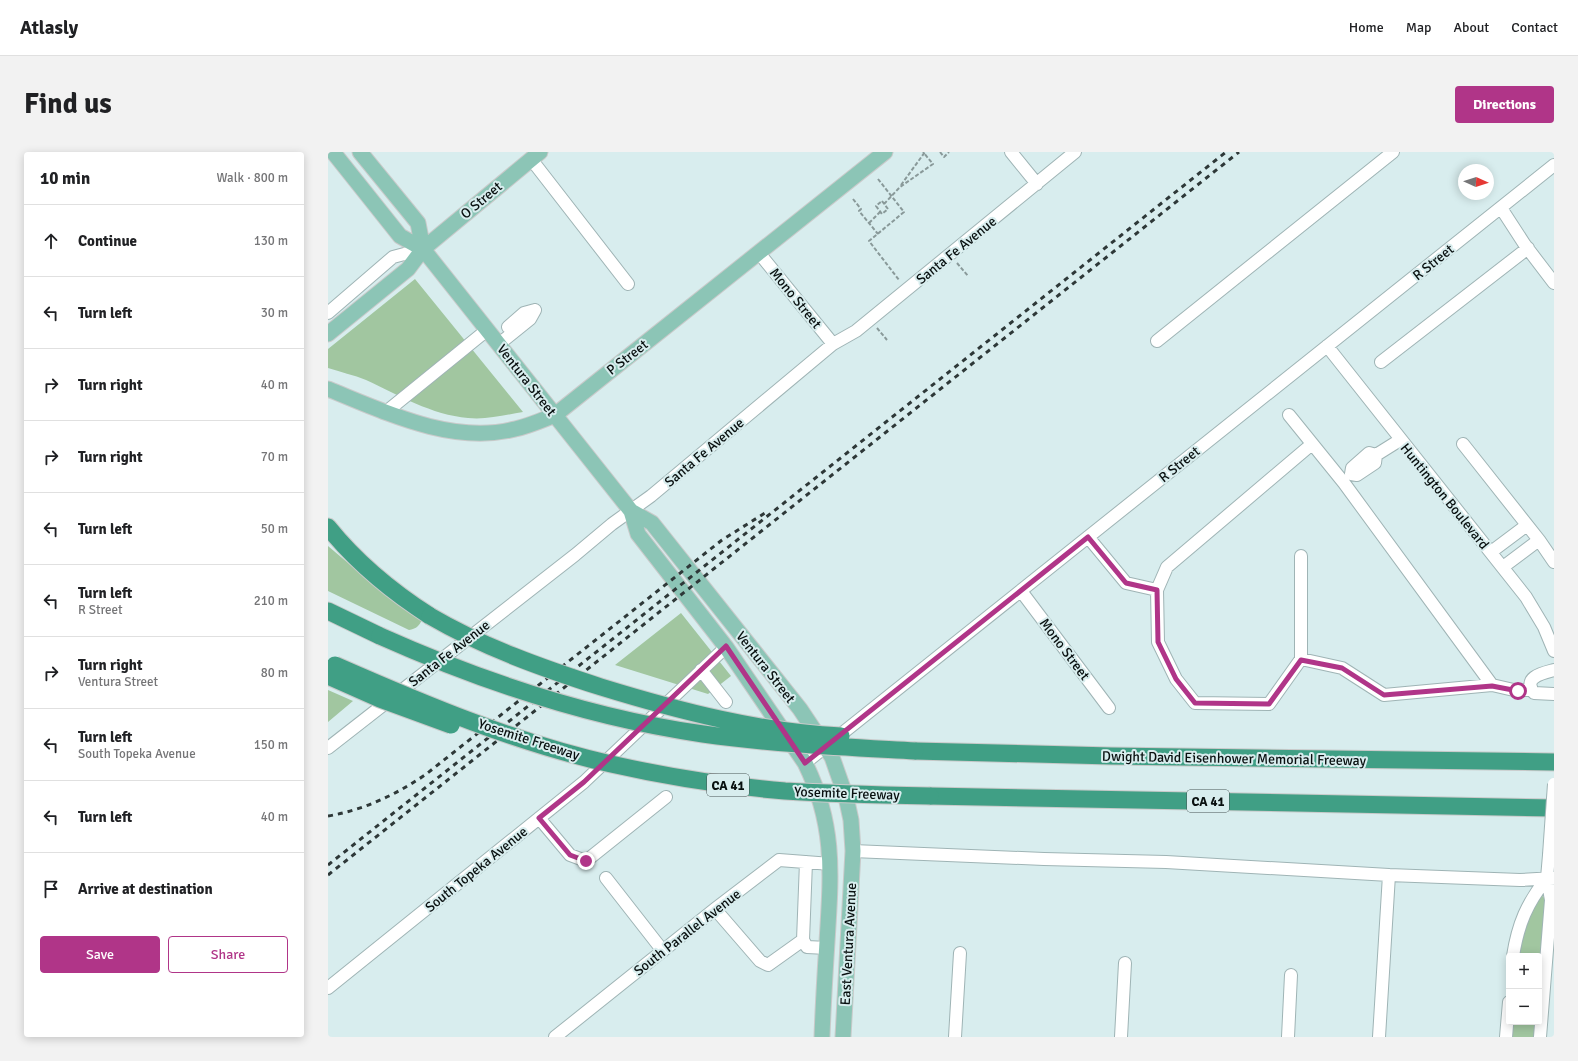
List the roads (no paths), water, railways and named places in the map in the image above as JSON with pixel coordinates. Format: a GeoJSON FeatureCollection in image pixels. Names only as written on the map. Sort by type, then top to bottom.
{"type":"FeatureCollection","features":[{"type":"Feature","properties":{"kind":"highway"},"geometry":{"type":"LineString","coordinates":[[328,527],[357,559],[379,580],[403,599],[430,616],[476,640],[510,655],[634,697],[741,723],[801,732],[851,736],[914,751]]}},
{"type":"Feature","properties":{"kind":"highway"},"geometry":{"type":"LineString","coordinates":[[328,612],[433,660],[523,692],[580,708],[639,722],[702,734],[771,742],[914,751]]}},
{"type":"Feature","properties":{"kind":"highway","name":"Yosemite Freeway"},"geometry":{"type":"LineString","coordinates":[[330,667],[380,699],[439,722],[481,733],[531,742],[634,770],[732,785],[811,792],[930,796],[1485,806]]}},
{"type":"Feature","properties":{"kind":"highway","name":"Dwight David Eisenhower Memorial Freeway"},"geometry":{"type":"LineString","coordinates":[[914,751],[1423,761],[1554,762]]}},
{"type":"Feature","properties":{"kind":"highway"},"geometry":{"type":"LineString","coordinates":[[1423,761],[1554,752]]}},
{"type":"Feature","properties":{"kind":"highway"},"geometry":{"type":"LineString","coordinates":[[1485,806],[1554,815]]}},
{"type":"Feature","properties":{"kind":"highway","name":"CA 41"},"geometry":{"type":"LineString","coordinates":[[1485,806],[1554,808]]}},
{"type":"Feature","properties":{"kind":"main road","name":"Ventura Street"},"geometry":{"type":"LineString","coordinates":[[333,152],[400,236],[423,249],[494,338],[631,511],[638,534],[726,646],[805,763],[813,780],[822,808],[831,864]]}},
{"type":"Feature","properties":{"kind":"main road","name":"Ventura Street"},"geometry":{"type":"LineString","coordinates":[[360,152],[418,224],[423,249]]}},
{"type":"Feature","properties":{"kind":"main road","name":"P Street"},"geometry":{"type":"LineString","coordinates":[[328,389],[426,426],[464,433],[488,433],[513,430],[531,425],[555,415],[885,152]]}},
{"type":"Feature","properties":{"kind":"main road","name":"O Street"},"geometry":{"type":"LineString","coordinates":[[328,334],[408,269],[423,249],[535,156]]}},
{"type":"Feature","properties":{"kind":"main road","name":"Ventura Street"},"geometry":{"type":"LineString","coordinates":[[631,511],[652,523],[795,704],[826,747],[838,770],[846,797],[851,820],[853,851]]}},
{"type":"Feature","properties":{"kind":"main road","name":"East Ventura Avenue"},"geometry":{"type":"LineString","coordinates":[[843,1037],[853,851]]}},
{"type":"Feature","properties":{"kind":"main road","name":"East Ventura Avenue"},"geometry":{"type":"LineString","coordinates":[[822,1037],[831,864]]}},
{"type":"Feature","properties":{"kind":"street"},"geometry":{"type":"LineString","coordinates":[[1010,152],[1037,184]]}},
{"type":"Feature","properties":{"kind":"street","name":"Santa Fe Avenue"},"geometry":{"type":"LineString","coordinates":[[328,748],[651,496],[833,344],[856,331],[1075,152]]}},
{"type":"Feature","properties":{"kind":"street"},"geometry":{"type":"LineString","coordinates":[[1157,341],[1393,152]]}},
{"type":"Feature","properties":{"kind":"street"},"geometry":{"type":"LineString","coordinates":[[535,156],[628,284]]}},
{"type":"Feature","properties":{"kind":"street","name":"R Street"},"geometry":{"type":"LineString","coordinates":[[805,763],[1554,165]]}},
{"type":"Feature","properties":{"kind":"street"},"geometry":{"type":"LineString","coordinates":[[1500,208],[1554,282]]}},
{"type":"Feature","properties":{"kind":"street"},"geometry":{"type":"LineString","coordinates":[[1382,362],[1528,248]]}},
{"type":"Feature","properties":{"kind":"street","name":"O Street"},"geometry":{"type":"LineString","coordinates":[[328,313],[393,258],[423,249]]}},
{"type":"Feature","properties":{"kind":"street","name":"Mono Street"},"geometry":{"type":"LineString","coordinates":[[759,253],[833,344]]}},
{"type":"Feature","properties":{"kind":"street"},"geometry":{"type":"LineString","coordinates":[[386,412],[494,338]]}},
{"type":"Feature","properties":{"kind":"street","name":"Huntington Boulevard"},"geometry":{"type":"LineString","coordinates":[[1327,346],[1400,440],[1503,567],[1535,612],[1544,627],[1554,651]]}},
{"type":"Feature","properties":{"kind":"street"},"geometry":{"type":"LineString","coordinates":[[1290,415],[1312,444],[1347,478],[1492,686]]}},
{"type":"Feature","properties":{"kind":"street"},"geometry":{"type":"LineString","coordinates":[[1347,478],[1352,468],[1369,453],[1376,455],[1400,440]]}},
{"type":"Feature","properties":{"kind":"street"},"geometry":{"type":"LineString","coordinates":[[1301,556],[1301,660],[1269,704],[1195,703],[1176,679],[1158,642],[1157,590],[1167,567],[1312,444]]}},
{"type":"Feature","properties":{"kind":"street"},"geometry":{"type":"LineString","coordinates":[[1463,444],[1539,540],[1554,562]]}},
{"type":"Feature","properties":{"kind":"street"},"geometry":{"type":"LineString","coordinates":[[1491,552],[1527,525]]}},
{"type":"Feature","properties":{"kind":"street"},"geometry":{"type":"LineString","coordinates":[[1088,537],[1126,583],[1157,590]]}},
{"type":"Feature","properties":{"kind":"street"},"geometry":{"type":"LineString","coordinates":[[1503,567],[1539,540]]}},
{"type":"Feature","properties":{"kind":"street","name":"Mono Street"},"geometry":{"type":"LineString","coordinates":[[1021,591],[1109,708]]}},
{"type":"Feature","properties":{"kind":"street","name":"South Topeka Avenue"},"geometry":{"type":"LineString","coordinates":[[328,988],[584,782],[726,646]]}},
{"type":"Feature","properties":{"kind":"street"},"geometry":{"type":"LineString","coordinates":[[1301,660],[1342,668],[1384,695],[1492,686],[1518,691],[1531,689]]}},
{"type":"Feature","properties":{"kind":"street"},"geometry":{"type":"LineString","coordinates":[[701,670],[726,702]]}},
{"type":"Feature","properties":{"kind":"street"},"geometry":{"type":"LineString","coordinates":[[1554,670],[1538,674],[1531,681],[1531,689],[1534,693],[1554,694]]}},
{"type":"Feature","properties":{"kind":"street"},"geometry":{"type":"LineString","coordinates":[[1540,1037],[1550,900],[1551,878],[1549,854],[1554,784]]}},
{"type":"Feature","properties":{"kind":"street"},"geometry":{"type":"LineString","coordinates":[[539,818],[570,855],[586,861],[666,797]]}},
{"type":"Feature","properties":{"kind":"street"},"geometry":{"type":"LineString","coordinates":[[853,851],[1044,859],[1166,862],[1389,875],[1520,880],[1551,878]]}},
{"type":"Feature","properties":{"kind":"street","name":"South Parallel Avenue"},"geometry":{"type":"LineString","coordinates":[[555,1037],[779,860],[831,864]]}},
{"type":"Feature","properties":{"kind":"street"},"geometry":{"type":"LineString","coordinates":[[806,862],[803,940],[807,947],[827,948]]}},
{"type":"Feature","properties":{"kind":"street"},"geometry":{"type":"LineString","coordinates":[[1379,1037],[1389,875]]}},
{"type":"Feature","properties":{"kind":"street"},"geometry":{"type":"LineString","coordinates":[[606,878],[663,951]]}},
{"type":"Feature","properties":{"kind":"street"},"geometry":{"type":"LineString","coordinates":[[1514,953],[1518,931],[1534,895],[1551,878]]}},
{"type":"Feature","properties":{"kind":"street"},"geometry":{"type":"LineString","coordinates":[[715,910],[760,961],[768,964],[803,940]]}},
{"type":"Feature","properties":{"kind":"street"},"geometry":{"type":"LineString","coordinates":[[955,1037],[960,953]]}},
{"type":"Feature","properties":{"kind":"street"},"geometry":{"type":"LineString","coordinates":[[1121,1037],[1125,963]]}},
{"type":"Feature","properties":{"kind":"street"},"geometry":{"type":"LineString","coordinates":[[1288,1037],[1291,975]]}},
{"type":"Feature","properties":{"kind":"street"},"geometry":{"type":"LineString","coordinates":[[1506,1037],[1507,1025]]}},
{"type":"Feature","properties":{"kind":"railway"},"geometry":{"type":"LineString","coordinates":[[328,865],[1226,152]]}},
{"type":"Feature","properties":{"kind":"railway"},"geometry":{"type":"LineString","coordinates":[[328,875],[1239,152]]}},
{"type":"Feature","properties":{"kind":"railway"},"geometry":{"type":"LineString","coordinates":[[328,816],[354,810],[379,801],[425,775],[722,540],[765,513]]}}]}
